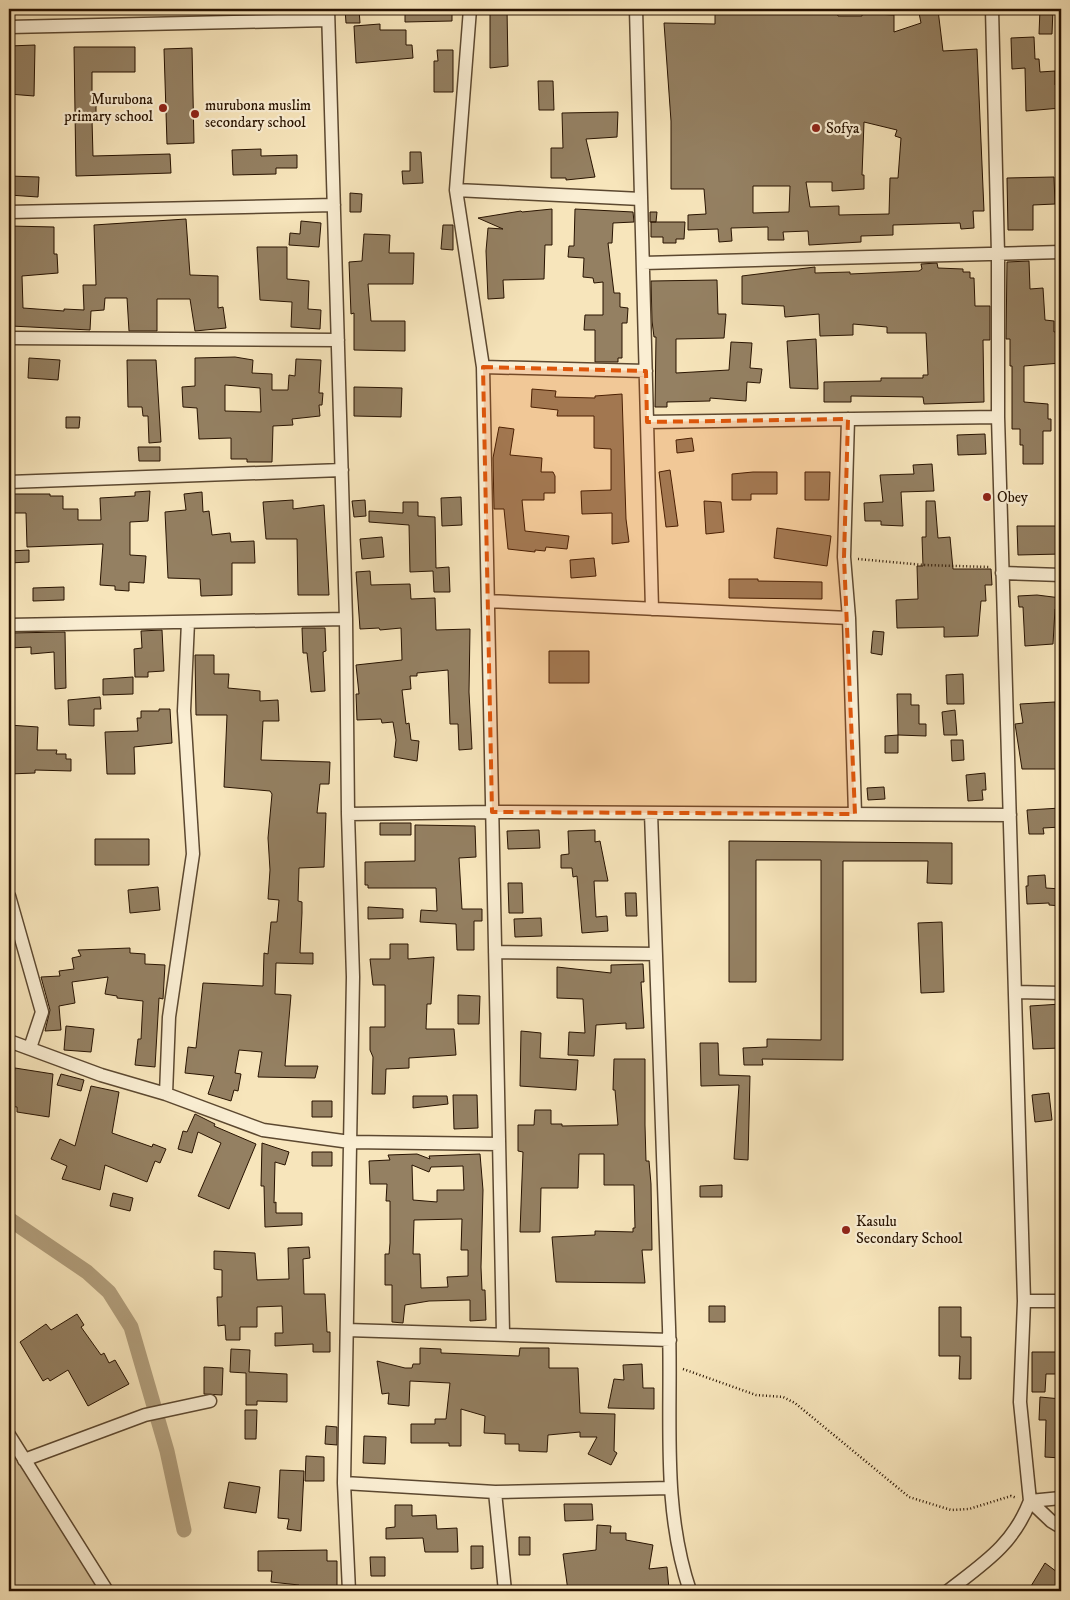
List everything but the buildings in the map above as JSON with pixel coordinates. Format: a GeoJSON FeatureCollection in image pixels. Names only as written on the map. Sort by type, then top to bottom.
{"type":"FeatureCollection","features":[{"type":"Feature","properties":{"kind":"street"},"geometry":{"type":"LineString","coordinates":[[470,9],[456,190],[482,367],[503,1333]]}},
{"type":"Feature","properties":{"kind":"street"},"geometry":{"type":"LineString","coordinates":[[636,9],[652,609]]}},
{"type":"Feature","properties":{"kind":"street"},"geometry":{"type":"LineString","coordinates":[[948,1591],[981,1566],[1010,1539],[1022,1522],[1030,1501],[1020,1402],[1024,1301],[998,417],[998,254],[992,9]]}},
{"type":"Feature","properties":{"kind":"street"},"geometry":{"type":"LineString","coordinates":[[9,27],[328,15],[346,619],[348,814],[353,977],[344,1483],[349,1591]]}},
{"type":"Feature","properties":{"kind":"street"},"geometry":{"type":"LineString","coordinates":[[456,190],[641,199]]}},
{"type":"Feature","properties":{"kind":"street"},"geometry":{"type":"LineString","coordinates":[[9,212],[334,205]]}},
{"type":"Feature","properties":{"kind":"street"},"geometry":{"type":"LineString","coordinates":[[643,263],[1061,252]]}},
{"type":"Feature","properties":{"kind":"street"},"geometry":{"type":"LineString","coordinates":[[9,338],[338,340]]}},
{"type":"Feature","properties":{"kind":"street"},"geometry":{"type":"LineString","coordinates":[[482,367],[646,371]]}},
{"type":"Feature","properties":{"kind":"street"},"geometry":{"type":"LineString","coordinates":[[647,422],[998,417]]}},
{"type":"Feature","properties":{"kind":"street"},"geometry":{"type":"LineString","coordinates":[[848,419],[844,557],[849,618],[855,814]]}},
{"type":"Feature","properties":{"kind":"street"},"geometry":{"type":"LineString","coordinates":[[9,482],[342,470]]}},
{"type":"Feature","properties":{"kind":"street"},"geometry":{"type":"LineString","coordinates":[[1002,574],[1061,576]]}},
{"type":"Feature","properties":{"kind":"street"},"geometry":{"type":"LineString","coordinates":[[488,601],[849,618]]}},
{"type":"Feature","properties":{"kind":"street"},"geometry":{"type":"LineString","coordinates":[[9,624],[346,619]]}},
{"type":"Feature","properties":{"kind":"street"},"geometry":{"type":"LineString","coordinates":[[166,1094],[169,1017],[193,854],[184,711],[188,622]]}},
{"type":"Feature","properties":{"kind":"street"},"geometry":{"type":"LineString","coordinates":[[348,814],[492,812],[1010,815]]}},
{"type":"Feature","properties":{"kind":"street"},"geometry":{"type":"LineString","coordinates":[[651,813],[670,1340],[670,1488],[675,1533],[690,1591]]}},
{"type":"Feature","properties":{"kind":"street"},"geometry":{"type":"LineString","coordinates":[[9,896],[42,1012],[30,1048]]}},
{"type":"Feature","properties":{"kind":"street"},"geometry":{"type":"LineString","coordinates":[[495,952],[656,954]]}},
{"type":"Feature","properties":{"kind":"street"},"geometry":{"type":"LineString","coordinates":[[1015,992],[1061,993]]}},
{"type":"Feature","properties":{"kind":"street"},"geometry":{"type":"LineString","coordinates":[[9,1041],[101,1075],[166,1094],[263,1130],[350,1142],[499,1144]]}},
{"type":"Feature","properties":{"kind":"street"},"geometry":{"type":"LineString","coordinates":[[1024,1301],[1061,1301]]}},
{"type":"Feature","properties":{"kind":"street"},"geometry":{"type":"LineString","coordinates":[[347,1330],[503,1333],[670,1340]]}},
{"type":"Feature","properties":{"kind":"street"},"geometry":{"type":"LineString","coordinates":[[24,1460],[145,1415],[165,1409],[210,1401]]}},
{"type":"Feature","properties":{"kind":"street"},"geometry":{"type":"LineString","coordinates":[[9,1435],[107,1591]]}},
{"type":"Feature","properties":{"kind":"street"},"geometry":{"type":"LineString","coordinates":[[344,1483],[496,1492],[670,1488]]}},
{"type":"Feature","properties":{"kind":"street"},"geometry":{"type":"LineString","coordinates":[[496,1492],[505,1591]]}},
{"type":"Feature","properties":{"kind":"street"},"geometry":{"type":"LineString","coordinates":[[1030,1501],[1061,1498]]}},
{"type":"Feature","properties":{"kind":"street"},"geometry":{"type":"LineString","coordinates":[[1030,1501],[1061,1528]]}},
{"type":"Feature","properties":{"kind":"path"},"geometry":{"type":"LineString","coordinates":[[844,557],[924,565],[994,567],[1002,574]]}},
{"type":"Feature","properties":{"kind":"path"},"geometry":{"type":"LineString","coordinates":[[670,1364],[756,1395],[783,1397],[795,1403],[889,1482],[909,1497],[932,1506],[951,1510],[969,1509],[1011,1496],[1030,1501]]}},
{"type":"Feature","properties":{"kind":"highlighted area"},"geometry":{"type":"Polygon","coordinates":[[[483,367],[646,371],[647,422],[848,419],[844,557],[855,814],[492,812],[483,367]]]}},
{"type":"Feature","properties":{"kind":"shaded area"},"geometry":{"type":"Polygon","coordinates":[[[9,1446],[106,1591],[9,1591],[9,1446]]]}},
{"type":"Feature","properties":{"kind":"waterway"},"geometry":{"type":"LineString","coordinates":[[9,1219],[87,1272],[109,1292],[131,1327],[167,1451],[184,1530]]}},
{"type":"Feature","properties":{"kind":"place","name":"Murubona primary school"},"geometry":{"type":"Point","coordinates":[163,108]}},
{"type":"Feature","properties":{"kind":"place","name":"murubona muslim secondary school"},"geometry":{"type":"Point","coordinates":[195,114]}},
{"type":"Feature","properties":{"kind":"place","name":"Sofya"},"geometry":{"type":"Point","coordinates":[816,128]}},
{"type":"Feature","properties":{"kind":"place","name":"Obey"},"geometry":{"type":"Point","coordinates":[987,497]}},
{"type":"Feature","properties":{"kind":"place","name":"Kasulu Secondary School"},"geometry":{"type":"Point","coordinates":[846,1230]}}]}
